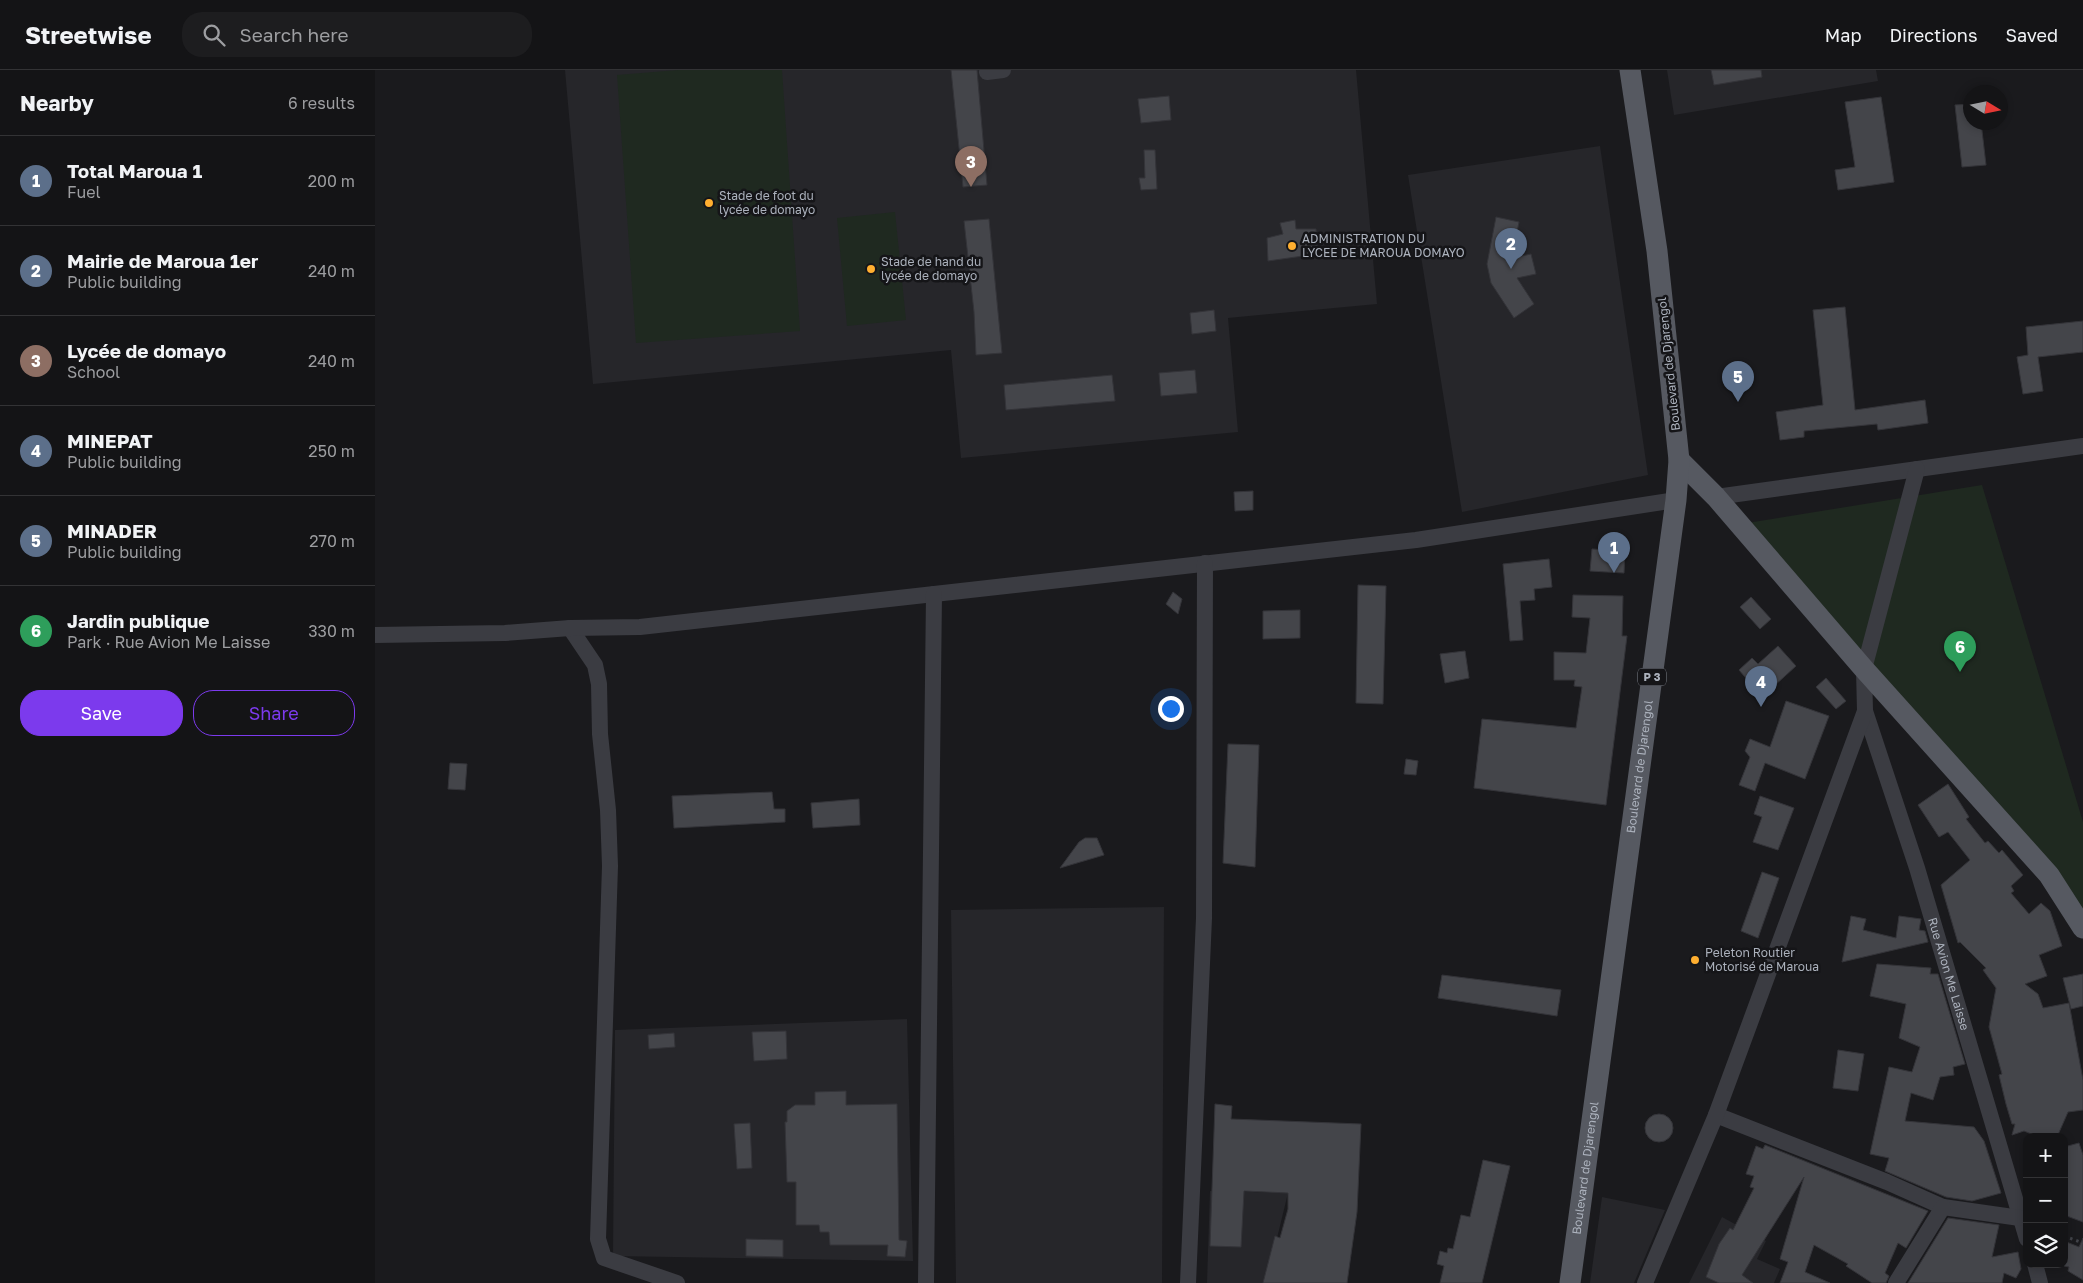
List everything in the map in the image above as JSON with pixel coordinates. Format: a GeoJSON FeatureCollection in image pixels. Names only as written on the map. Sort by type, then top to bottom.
{"type":"FeatureCollection","features":[{"type":"Feature","properties":{"kind":"main road","name":"Boulevard de Djarengol"},"geometry":{"type":"LineString","coordinates":[[1570,1283],[1676,500],[1679,460],[1657,251],[1630,70]]}},
{"type":"Feature","properties":{"kind":"main road"},"geometry":{"type":"LineString","coordinates":[[1679,460],[1716,497],[1864,669],[2049,875],[2083,928]]}},
{"type":"Feature","properties":{"kind":"street"},"geometry":{"type":"LineString","coordinates":[[1716,497],[2083,446]]}},
{"type":"Feature","properties":{"kind":"street"},"geometry":{"type":"LineString","coordinates":[[1645,1283],[1716,1115],[1865,711],[1864,669],[1917,469]]}},
{"type":"Feature","properties":{"kind":"street"},"geometry":{"type":"LineString","coordinates":[[375,635],[505,633],[571,628],[640,627],[1416,540],[1676,500]]}},
{"type":"Feature","properties":{"kind":"street"},"geometry":{"type":"LineString","coordinates":[[1188,1283],[1204,918],[1205,563]]}},
{"type":"Feature","properties":{"kind":"street"},"geometry":{"type":"LineString","coordinates":[[926,1283],[933,594]]}},
{"type":"Feature","properties":{"kind":"street"},"geometry":{"type":"LineString","coordinates":[[571,628],[595,665],[599,684],[600,734],[608,810],[610,866],[604,1001],[598,1239],[604,1258],[677,1283]]}},
{"type":"Feature","properties":{"kind":"street","name":"Rue Avion Me Laisse"},"geometry":{"type":"LineString","coordinates":[[1865,711],[1917,868],[2023,1227]]}},
{"type":"Feature","properties":{"kind":"street"},"geometry":{"type":"LineString","coordinates":[[1716,1115],[1887,1182],[1943,1207],[2020,1218]]}},
{"type":"Feature","properties":{"kind":"street"},"geometry":{"type":"LineString","coordinates":[[1896,1283],[1943,1207]]}},
{"type":"Feature","properties":{"kind":"street"},"geometry":{"type":"LineString","coordinates":[[2036,1268],[2041,1283]]}},
{"type":"Feature","properties":{"kind":"path"},"geometry":{"type":"LineString","coordinates":[[2068,1237],[2083,1243]]}},
{"type":"Feature","properties":{"kind":"shaded area"},"geometry":{"type":"Polygon","coordinates":[[[565,70],[1356,70],[1377,304],[1228,318],[1238,432],[961,458],[951,350],[593,384],[565,70]]]}},
{"type":"Feature","properties":{"kind":"shaded area"},"geometry":{"type":"Polygon","coordinates":[[[1667,70],[1876,70],[1878,81],[1674,115],[1667,70]]]}},
{"type":"Feature","properties":{"kind":"shaded area"},"geometry":{"type":"Polygon","coordinates":[[[1600,146],[1648,475],[1462,512],[1408,175],[1600,146]]]}},
{"type":"Feature","properties":{"kind":"shaded area"},"geometry":{"type":"Polygon","coordinates":[[[1164,907],[1162,1283],[956,1283],[951,910],[1164,907]]]}},
{"type":"Feature","properties":{"kind":"shaded area"},"geometry":{"type":"Polygon","coordinates":[[[907,1019],[913,1261],[613,1256],[615,1030],[907,1019]]]}},
{"type":"Feature","properties":{"kind":"shaded area"},"geometry":{"type":"Polygon","coordinates":[[[1210,1191],[1288,1193],[1266,1283],[1207,1283],[1210,1191]]]}},
{"type":"Feature","properties":{"kind":"shaded area"},"geometry":{"type":"Polygon","coordinates":[[[1602,1197],[1665,1210],[1634,1283],[1590,1283],[1602,1197]]]}},
{"type":"Feature","properties":{"kind":"shaded area"},"geometry":{"type":"Polygon","coordinates":[[[1722,1217],[1766,1241],[1757,1259],[1780,1269],[1774,1283],[1689,1283],[1722,1217]]]}},
{"type":"Feature","properties":{"kind":"green space","name":"Stade de foot du lycée de domayo"},"geometry":{"type":"Polygon","coordinates":[[[678,70],[782,70],[800,331],[636,343],[617,75],[678,70]]]}},
{"type":"Feature","properties":{"kind":"green space","name":"Stade de hand du lycée de domayo"},"geometry":{"type":"Polygon","coordinates":[[[895,212],[906,320],[847,326],[837,218],[895,212]]]}},
{"type":"Feature","properties":{"kind":"green space"},"geometry":{"type":"Polygon","coordinates":[[[1982,485],[2083,822],[2083,916],[1747,523],[1982,485]]]}},
{"type":"Feature","properties":{"kind":"building"},"geometry":{"type":"Polygon","coordinates":[[[951,70],[977,70],[987,185],[963,187],[951,70]]]}},
{"type":"Feature","properties":{"kind":"building"},"geometry":{"type":"Polygon","coordinates":[[[1711,70],[1761,70],[1762,77],[1714,85],[1711,70]]]}},
{"type":"Feature","properties":{"kind":"building"},"geometry":{"type":"Polygon","coordinates":[[[1169,96],[1171,120],[1141,123],[1138,99],[1169,96]]]}},
{"type":"Feature","properties":{"kind":"building"},"geometry":{"type":"Polygon","coordinates":[[[1881,97],[1894,182],[1838,190],[1835,170],[1855,167],[1845,102],[1881,97]]]}},
{"type":"Feature","properties":{"kind":"building"},"geometry":{"type":"Polygon","coordinates":[[[1963,104],[1963,130],[1982,130],[1986,165],[1962,167],[1955,105],[1963,104]]]}},
{"type":"Feature","properties":{"kind":"building"},"geometry":{"type":"Polygon","coordinates":[[[1144,150],[1155,150],[1157,189],[1141,190],[1139,178],[1145,178],[1144,150]]]}},
{"type":"Feature","properties":{"kind":"building"},"geometry":{"type":"Polygon","coordinates":[[[1496,217],[1519,222],[1512,258],[1531,254],[1536,274],[1517,278],[1534,304],[1514,318],[1491,283],[1487,264],[1496,217]]]}},
{"type":"Feature","properties":{"kind":"building"},"geometry":{"type":"Polygon","coordinates":[[[989,219],[1002,353],[976,355],[974,312],[964,221],[989,219]]]}},
{"type":"Feature","properties":{"kind":"building","name":"ADMINISTRATION DU LYCEE DE MAROUA DOMAYO"},"geometry":{"type":"Polygon","coordinates":[[[1295,220],[1296,229],[1316,229],[1317,254],[1268,261],[1267,238],[1283,234],[1280,223],[1295,220]]]}},
{"type":"Feature","properties":{"kind":"building"},"geometry":{"type":"Polygon","coordinates":[[[1845,307],[1855,410],[1925,400],[1928,423],[1878,430],[1877,424],[1804,431],[1804,437],[1780,440],[1776,412],[1823,405],[1813,310],[1845,307]]]}},
{"type":"Feature","properties":{"kind":"building"},"geometry":{"type":"Polygon","coordinates":[[[1214,310],[1216,331],[1192,334],[1190,313],[1214,310]]]}},
{"type":"Feature","properties":{"kind":"building"},"geometry":{"type":"Polygon","coordinates":[[[2083,321],[2083,352],[2038,357],[2043,391],[2023,394],[2017,357],[2028,355],[2026,327],[2083,321]]]}},
{"type":"Feature","properties":{"kind":"building"},"geometry":{"type":"Polygon","coordinates":[[[1195,370],[1197,393],[1161,396],[1159,373],[1195,370]]]}},
{"type":"Feature","properties":{"kind":"building"},"geometry":{"type":"Polygon","coordinates":[[[1112,375],[1115,401],[1006,410],[1004,385],[1112,375]]]}},
{"type":"Feature","properties":{"kind":"building"},"geometry":{"type":"Polygon","coordinates":[[[1253,491],[1253,510],[1235,511],[1234,492],[1253,491]]]}},
{"type":"Feature","properties":{"kind":"building"},"geometry":{"type":"Polygon","coordinates":[[[1592,549],[1625,551],[1624,573],[1590,571],[1592,549]]]}},
{"type":"Feature","properties":{"kind":"building"},"geometry":{"type":"Polygon","coordinates":[[[1549,559],[1552,587],[1534,589],[1535,600],[1520,601],[1523,640],[1510,641],[1503,564],[1549,559]]]}},
{"type":"Feature","properties":{"kind":"building"},"geometry":{"type":"Polygon","coordinates":[[[1358,585],[1386,586],[1383,704],[1356,703],[1358,585]]]}},
{"type":"Feature","properties":{"kind":"building"},"geometry":{"type":"Polygon","coordinates":[[[1173,592],[1182,599],[1178,614],[1166,604],[1173,592]]]}},
{"type":"Feature","properties":{"kind":"building"},"geometry":{"type":"Polygon","coordinates":[[[1573,595],[1623,596],[1622,636],[1627,636],[1606,805],[1474,788],[1482,719],[1576,728],[1582,687],[1574,686],[1575,680],[1554,680],[1554,652],[1586,653],[1590,618],[1572,617],[1573,595]]]}},
{"type":"Feature","properties":{"kind":"building"},"geometry":{"type":"Polygon","coordinates":[[[1751,597],[1771,619],[1760,629],[1740,607],[1751,597]]]}},
{"type":"Feature","properties":{"kind":"building"},"geometry":{"type":"Polygon","coordinates":[[[1300,610],[1300,638],[1263,639],[1263,611],[1300,610]]]}},
{"type":"Feature","properties":{"kind":"building"},"geometry":{"type":"Polygon","coordinates":[[[1778,646],[1796,666],[1762,697],[1739,670],[1752,658],[1758,664],[1778,646]]]}},
{"type":"Feature","properties":{"kind":"building"},"geometry":{"type":"Polygon","coordinates":[[[1465,651],[1469,678],[1445,683],[1440,654],[1465,651]]]}},
{"type":"Feature","properties":{"kind":"building"},"geometry":{"type":"Polygon","coordinates":[[[1826,678],[1846,701],[1836,709],[1816,687],[1826,678]]]}},
{"type":"Feature","properties":{"kind":"building"},"geometry":{"type":"Polygon","coordinates":[[[1786,701],[1829,716],[1805,779],[1765,763],[1755,791],[1739,785],[1750,757],[1745,751],[1750,739],[1770,747],[1786,701]]]}},
{"type":"Feature","properties":{"kind":"building"},"geometry":{"type":"Polygon","coordinates":[[[1228,744],[1259,745],[1255,867],[1223,863],[1228,744]]]}},
{"type":"Feature","properties":{"kind":"building"},"geometry":{"type":"Polygon","coordinates":[[[1406,759],[1418,761],[1416,775],[1404,774],[1406,759]]]}},
{"type":"Feature","properties":{"kind":"building"},"geometry":{"type":"Polygon","coordinates":[[[450,763],[467,764],[465,790],[448,789],[450,763]]]}},
{"type":"Feature","properties":{"kind":"building"},"geometry":{"type":"Polygon","coordinates":[[[1948,784],[1969,817],[1966,819],[1985,843],[1988,841],[1999,853],[2002,850],[2023,875],[2011,886],[2014,891],[2011,893],[2029,914],[2041,903],[2050,911],[2062,946],[2039,955],[2047,976],[2025,984],[2038,994],[2043,1008],[2069,1003],[2083,1080],[2083,1110],[2068,1112],[2059,1133],[2029,1133],[2024,1131],[2012,1135],[2015,1124],[2012,1124],[2006,1104],[1999,1075],[2002,1074],[1989,1027],[1996,988],[1983,970],[1986,968],[1960,942],[1958,943],[1941,885],[1970,860],[1948,832],[1939,837],[1918,805],[1948,784]]]}},
{"type":"Feature","properties":{"kind":"building"},"geometry":{"type":"Polygon","coordinates":[[[772,792],[774,809],[785,809],[785,822],[674,828],[672,796],[772,792]]]}},
{"type":"Feature","properties":{"kind":"building"},"geometry":{"type":"Polygon","coordinates":[[[1760,796],[1794,808],[1778,850],[1753,842],[1762,817],[1754,814],[1760,796]]]}},
{"type":"Feature","properties":{"kind":"building"},"geometry":{"type":"Polygon","coordinates":[[[859,799],[860,825],[813,828],[811,803],[859,799]]]}},
{"type":"Feature","properties":{"kind":"building"},"geometry":{"type":"Polygon","coordinates":[[[1085,838],[1097,838],[1104,855],[1060,868],[1079,842],[1085,838]]]}},
{"type":"Feature","properties":{"kind":"building"},"geometry":{"type":"Polygon","coordinates":[[[1762,872],[1779,878],[1758,938],[1741,931],[1762,872]]]}},
{"type":"Feature","properties":{"kind":"building"},"geometry":{"type":"Polygon","coordinates":[[[1851,916],[1866,919],[1863,930],[1896,938],[1899,916],[1921,919],[1919,930],[1925,931],[1928,942],[1842,962],[1851,916]]]}},
{"type":"Feature","properties":{"kind":"building"},"geometry":{"type":"Polygon","coordinates":[[[1877,964],[1931,968],[1930,974],[1938,974],[1965,1064],[1953,1067],[1954,1075],[1940,1077],[1933,1100],[1911,1093],[1905,1121],[1974,1127],[1984,1141],[2001,1193],[1972,1201],[1946,1197],[1885,1171],[1889,1158],[1870,1154],[1889,1067],[1912,1072],[1920,1047],[1899,1038],[1906,1004],[1870,996],[1877,964]]]}},
{"type":"Feature","properties":{"kind":"building"},"geometry":{"type":"Polygon","coordinates":[[[2083,974],[2083,1006],[2071,1009],[2063,978],[2083,974]]]}},
{"type":"Feature","properties":{"kind":"building"},"geometry":{"type":"Polygon","coordinates":[[[1442,975],[1561,990],[1557,1016],[1438,998],[1442,975]]]}},
{"type":"Feature","properties":{"kind":"building"},"geometry":{"type":"Polygon","coordinates":[[[786,1031],[787,1059],[754,1061],[752,1032],[786,1031]]]}},
{"type":"Feature","properties":{"kind":"building"},"geometry":{"type":"Polygon","coordinates":[[[674,1033],[675,1047],[649,1049],[648,1035],[674,1033]]]}},
{"type":"Feature","properties":{"kind":"building"},"geometry":{"type":"Polygon","coordinates":[[[1838,1050],[1864,1054],[1858,1091],[1833,1088],[1838,1050]]]}},
{"type":"Feature","properties":{"kind":"building"},"geometry":{"type":"Polygon","coordinates":[[[846,1091],[846,1105],[897,1104],[899,1240],[907,1241],[905,1257],[887,1256],[888,1245],[830,1245],[829,1232],[820,1232],[819,1225],[796,1225],[796,1182],[787,1182],[785,1122],[787,1122],[787,1111],[795,1105],[815,1105],[815,1092],[846,1091]]]}},
{"type":"Feature","properties":{"kind":"building"},"geometry":{"type":"Polygon","coordinates":[[[1215,1104],[1232,1106],[1231,1119],[1361,1124],[1357,1212],[1347,1283],[1263,1283],[1275,1236],[1280,1238],[1288,1209],[1288,1193],[1244,1191],[1241,1247],[1210,1246],[1215,1104]]]}},
{"type":"Feature","properties":{"kind":"building"},"geometry":{"type":"Polygon","coordinates":[[[1659,1114],[1669,1118],[1673,1128],[1669,1138],[1659,1142],[1649,1138],[1645,1128],[1649,1118],[1659,1114]]]}},
{"type":"Feature","properties":{"kind":"building"},"geometry":{"type":"Polygon","coordinates":[[[750,1123],[752,1168],[737,1169],[734,1124],[750,1123]]]}},
{"type":"Feature","properties":{"kind":"building"},"geometry":{"type":"Polygon","coordinates":[[[2079,1143],[2083,1155],[2083,1222],[2068,1216],[2068,1146],[2079,1143]]]}},
{"type":"Feature","properties":{"kind":"building"},"geometry":{"type":"Polygon","coordinates":[[[1765,1145],[1928,1211],[1906,1248],[1898,1243],[1885,1273],[1889,1276],[1886,1283],[1872,1283],[1846,1266],[1848,1264],[1814,1245],[1805,1272],[1830,1283],[1780,1283],[1788,1262],[1780,1259],[1804,1177],[1742,1275],[1753,1283],[1719,1283],[1706,1277],[1719,1244],[1730,1228],[1733,1230],[1754,1188],[1750,1187],[1754,1176],[1746,1174],[1756,1146],[1763,1149],[1765,1145]]]}},
{"type":"Feature","properties":{"kind":"building"},"geometry":{"type":"Polygon","coordinates":[[[1483,1160],[1510,1166],[1482,1283],[1440,1283],[1444,1266],[1437,1264],[1440,1251],[1447,1253],[1448,1248],[1453,1249],[1461,1215],[1470,1217],[1483,1160]]]}},
{"type":"Feature","properties":{"kind":"building"},"geometry":{"type":"Polygon","coordinates":[[[1948,1218],[1999,1225],[1992,1257],[2018,1252],[2021,1269],[2016,1278],[2004,1273],[2002,1283],[1908,1283],[1948,1218]]]}},
{"type":"Feature","properties":{"kind":"building"},"geometry":{"type":"Polygon","coordinates":[[[2083,1238],[2083,1280],[2068,1271],[2068,1243],[2079,1247],[2083,1238]]]}},
{"type":"Feature","properties":{"kind":"building"},"geometry":{"type":"Polygon","coordinates":[[[746,1239],[783,1240],[783,1257],[746,1256],[746,1239]]]}},
{"type":"Feature","properties":{"kind":"place","name":"Lycée de domayo"},"geometry":{"type":"Point","coordinates":[971,187]}},
{"type":"Feature","properties":{"kind":"place","name":"Stade de foot du lycée de domayo"},"geometry":{"type":"Point","coordinates":[709,203]}},
{"type":"Feature","properties":{"kind":"place","name":"ADMINISTRATION DU LYCEE DE MAROUA DOMAYO"},"geometry":{"type":"Point","coordinates":[1292,246]}},
{"type":"Feature","properties":{"kind":"place","name":"Stade de hand du lycée de domayo"},"geometry":{"type":"Point","coordinates":[871,269]}},
{"type":"Feature","properties":{"kind":"place","name":"Mairie de Maroua 1er"},"geometry":{"type":"Point","coordinates":[1511,269]}},
{"type":"Feature","properties":{"kind":"place","name":"MINADER"},"geometry":{"type":"Point","coordinates":[1738,402]}},
{"type":"Feature","properties":{"kind":"place","name":"Total Maroua 1"},"geometry":{"type":"Point","coordinates":[1614,573]}},
{"type":"Feature","properties":{"kind":"place","name":"Jardin publique"},"geometry":{"type":"Point","coordinates":[1960,672]}},
{"type":"Feature","properties":{"kind":"place","name":"MINEPAT"},"geometry":{"type":"Point","coordinates":[1761,707]}},
{"type":"Feature","properties":{"kind":"place","name":"Peleton Routier Motorisé de Maroua"},"geometry":{"type":"Point","coordinates":[1695,960]}}]}
